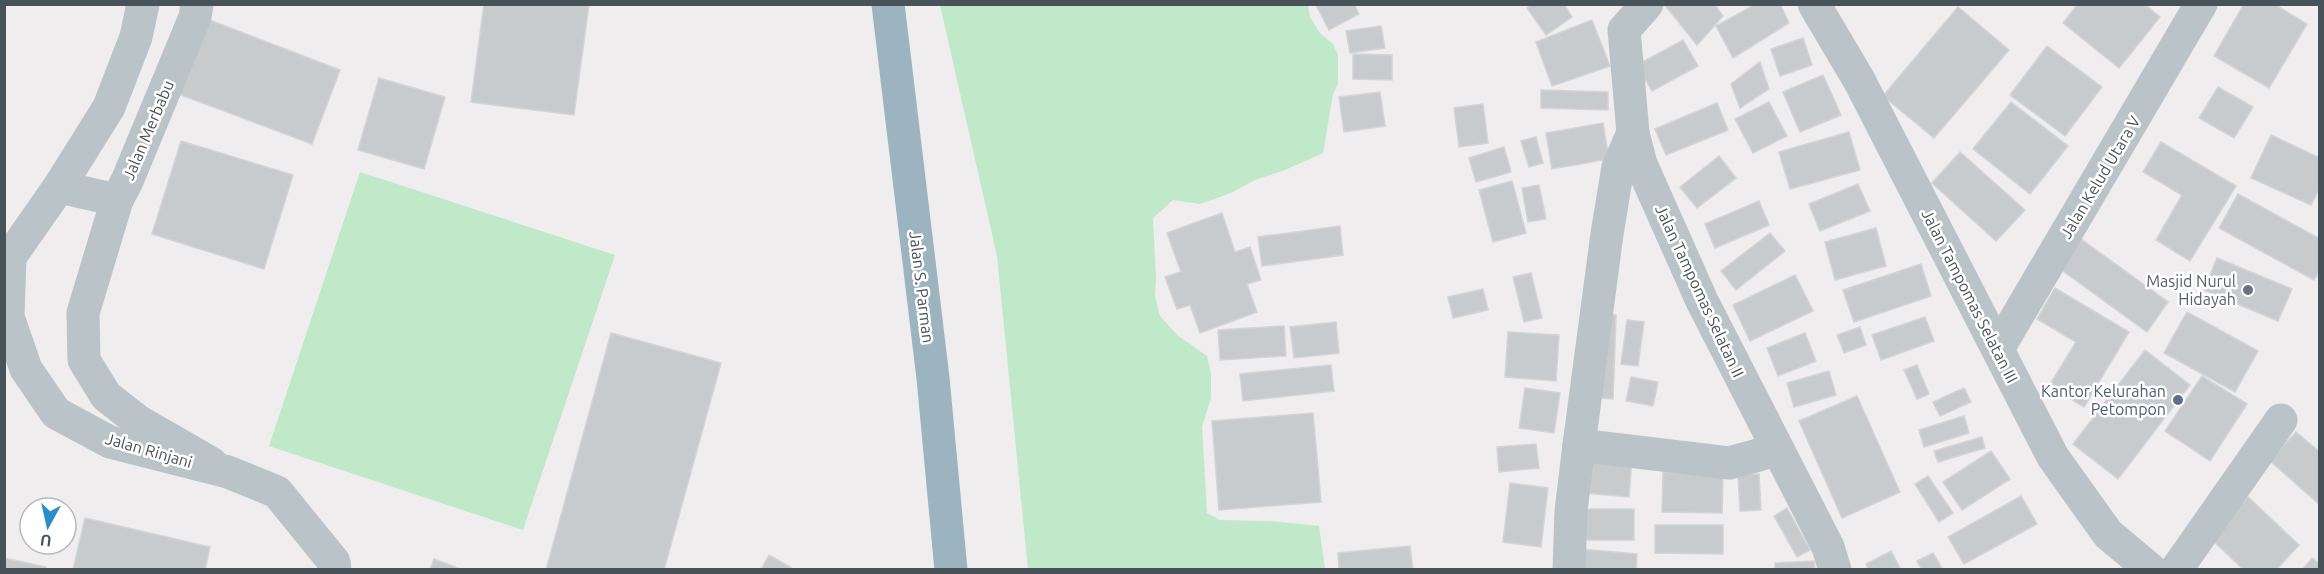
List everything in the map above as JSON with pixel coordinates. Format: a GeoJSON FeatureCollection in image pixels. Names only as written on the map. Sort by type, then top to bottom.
{"type":"FeatureCollection","features":[{"type":"Feature","properties":{"kind":"highway","name":"Jalan S. Parman"},"geometry":{"type":"LineString","coordinates":[[888,4],[933,378],[951,570]]}},
{"type":"Feature","properties":{"kind":"street","name":"Jalan Rinjani"},"geometry":{"type":"LineString","coordinates":[[143,4],[136,37],[109,107],[59,187],[10,258],[8,317],[26,369],[56,413],[110,442],[228,472],[278,492],[334,562],[335,570]]}},
{"type":"Feature","properties":{"kind":"street","name":"Jalan Merbabu"},"geometry":{"type":"LineString","coordinates":[[59,187],[117,200],[172,74],[195,16],[197,4]]}},
{"type":"Feature","properties":{"kind":"street","name":"Jalan Tampomas Selatan II"},"geometry":{"type":"LineString","coordinates":[[1647,4],[1624,17],[1633,133],[1641,164],[1702,301],[1828,547],[1835,570]]}},
{"type":"Feature","properties":{"kind":"street","name":"Jalan Tampomas Selatan III"},"geometry":{"type":"LineString","coordinates":[[1814,4],[1859,80],[2053,457],[2108,534],[2151,570]]}},
{"type":"Feature","properties":{"kind":"street","name":"Jalan Kelud Utara V"},"geometry":{"type":"LineString","coordinates":[[1998,349],[2201,4]]}},
{"type":"Feature","properties":{"kind":"street"},"geometry":{"type":"LineString","coordinates":[[1569,570],[1571,511],[1607,234],[1618,167],[1633,133]]}},
{"type":"Feature","properties":{"kind":"street"},"geometry":{"type":"LineString","coordinates":[[117,200],[83,314],[84,360],[106,396],[114,403],[138,421],[228,472]]}},
{"type":"Feature","properties":{"kind":"street"},"geometry":{"type":"LineString","coordinates":[[2176,570],[2281,420]]}},
{"type":"Feature","properties":{"kind":"street"},"geometry":{"type":"LineString","coordinates":[[1579,445],[1729,463],[1778,450]]}},
{"type":"Feature","properties":{"kind":"green space"},"geometry":{"type":"Polygon","coordinates":[[[940,5],[1308,5],[1310,17],[1320,33],[1333,44],[1338,55],[1338,84],[1333,94],[1323,153],[1200,204],[1173,200],[1153,218],[1155,296],[1160,316],[1177,335],[1207,356],[1211,374],[1211,398],[1202,427],[1207,513],[1220,520],[1270,521],[1319,526],[1325,569],[1028,569],[997,256],[940,5]]]}},
{"type":"Feature","properties":{"kind":"green space"},"geometry":{"type":"Polygon","coordinates":[[[360,172],[615,255],[523,530],[269,446],[360,172]]]}},
{"type":"Feature","properties":{"kind":"building"},"geometry":{"type":"Polygon","coordinates":[[[484,4],[589,4],[574,115],[471,102],[484,4]]]}},
{"type":"Feature","properties":{"kind":"building"},"geometry":{"type":"Polygon","coordinates":[[[1354,4],[1359,14],[1329,30],[1316,5],[1354,4]]]}},
{"type":"Feature","properties":{"kind":"building"},"geometry":{"type":"Polygon","coordinates":[[[1532,4],[1564,4],[1572,17],[1546,35],[1527,8],[1532,4]]]}},
{"type":"Feature","properties":{"kind":"building"},"geometry":{"type":"Polygon","coordinates":[[[1664,4],[1714,4],[1723,16],[1697,45],[1664,4]]]}},
{"type":"Feature","properties":{"kind":"building"},"geometry":{"type":"Polygon","coordinates":[[[1756,4],[1780,4],[1789,23],[1733,58],[1716,26],[1756,4]]]}},
{"type":"Feature","properties":{"kind":"building"},"geometry":{"type":"Polygon","coordinates":[[[2078,4],[2144,4],[2160,17],[2119,68],[2063,23],[2078,4]]]}},
{"type":"Feature","properties":{"kind":"building"},"geometry":{"type":"Polygon","coordinates":[[[2244,4],[2274,4],[2307,24],[2269,88],[2214,56],[2244,4]]]}},
{"type":"Feature","properties":{"kind":"building"},"geometry":{"type":"Polygon","coordinates":[[[1958,7],[2009,50],[1934,138],[1883,96],[1958,7]]]}},
{"type":"Feature","properties":{"kind":"building"},"geometry":{"type":"Polygon","coordinates":[[[204,18],[340,70],[312,144],[176,93],[204,18]]]}},
{"type":"Feature","properties":{"kind":"building"},"geometry":{"type":"Polygon","coordinates":[[[1592,20],[1610,66],[1552,86],[1536,42],[1592,20]]]}},
{"type":"Feature","properties":{"kind":"building"},"geometry":{"type":"Polygon","coordinates":[[[1381,26],[1385,48],[1350,53],[1346,31],[1381,26]]]}},
{"type":"Feature","properties":{"kind":"building"},"geometry":{"type":"Polygon","coordinates":[[[1803,38],[1812,65],[1780,76],[1771,49],[1803,38]]]}},
{"type":"Feature","properties":{"kind":"building"},"geometry":{"type":"Polygon","coordinates":[[[1683,40],[1698,66],[1652,91],[1637,65],[1683,40]]]}},
{"type":"Feature","properties":{"kind":"building"},"geometry":{"type":"Polygon","coordinates":[[[2047,46],[2102,87],[2065,136],[2010,95],[2047,46]]]}},
{"type":"Feature","properties":{"kind":"building"},"geometry":{"type":"Polygon","coordinates":[[[1353,54],[1392,55],[1392,80],[1353,79],[1353,54]]]}},
{"type":"Feature","properties":{"kind":"building"},"geometry":{"type":"Polygon","coordinates":[[[1760,62],[1769,89],[1740,108],[1731,84],[1760,62]]]}},
{"type":"Feature","properties":{"kind":"building"},"geometry":{"type":"Polygon","coordinates":[[[1823,75],[1841,115],[1800,132],[1783,92],[1823,75]]]}},
{"type":"Feature","properties":{"kind":"building"},"geometry":{"type":"Polygon","coordinates":[[[379,78],[445,97],[424,169],[358,150],[379,78]]]}},
{"type":"Feature","properties":{"kind":"building"},"geometry":{"type":"Polygon","coordinates":[[[2218,87],[2253,107],[2234,138],[2199,118],[2218,87]]]}},
{"type":"Feature","properties":{"kind":"building"},"geometry":{"type":"Polygon","coordinates":[[[1541,90],[1608,92],[1608,110],[1541,108],[1541,90]]]}},
{"type":"Feature","properties":{"kind":"building"},"geometry":{"type":"Polygon","coordinates":[[[1380,92],[1385,126],[1344,132],[1339,97],[1380,92]]]}},
{"type":"Feature","properties":{"kind":"building"},"geometry":{"type":"Polygon","coordinates":[[[1769,102],[1787,136],[1753,153],[1735,119],[1769,102]]]}},
{"type":"Feature","properties":{"kind":"building"},"geometry":{"type":"Polygon","coordinates":[[[2011,102],[2068,146],[2030,194],[1973,149],[2011,102]]]}},
{"type":"Feature","properties":{"kind":"building"},"geometry":{"type":"Polygon","coordinates":[[[1717,103],[1728,130],[1666,155],[1655,129],[1717,103]]]}},
{"type":"Feature","properties":{"kind":"building"},"geometry":{"type":"Polygon","coordinates":[[[1483,104],[1488,143],[1459,147],[1454,108],[1483,104]]]}},
{"type":"Feature","properties":{"kind":"building"},"geometry":{"type":"Polygon","coordinates":[[[1603,123],[1609,159],[1552,169],[1546,133],[1603,123]]]}},
{"type":"Feature","properties":{"kind":"building"},"geometry":{"type":"Polygon","coordinates":[[[1849,132],[1860,170],[1790,189],[1779,152],[1849,132]]]}},
{"type":"Feature","properties":{"kind":"building"},"geometry":{"type":"Polygon","coordinates":[[[2271,135],[2320,158],[2320,187],[2311,205],[2251,178],[2271,135]]]}},
{"type":"Feature","properties":{"kind":"building"},"geometry":{"type":"Polygon","coordinates":[[[1536,137],[1543,163],[1529,167],[1521,141],[1536,137]]]}},
{"type":"Feature","properties":{"kind":"building"},"geometry":{"type":"Polygon","coordinates":[[[181,141],[293,175],[264,269],[152,234],[181,141]]]}},
{"type":"Feature","properties":{"kind":"building"},"geometry":{"type":"Polygon","coordinates":[[[2161,142],[2236,186],[2190,261],[2156,240],[2182,195],[2143,172],[2161,142]]]}},
{"type":"Feature","properties":{"kind":"building"},"geometry":{"type":"Polygon","coordinates":[[[1504,147],[1511,172],[1476,182],[1469,158],[1504,147]]]}},
{"type":"Feature","properties":{"kind":"building"},"geometry":{"type":"Polygon","coordinates":[[[1960,152],[2025,210],[1996,241],[1932,183],[1960,152]]]}},
{"type":"Feature","properties":{"kind":"building"},"geometry":{"type":"Polygon","coordinates":[[[1719,156],[1736,178],[1697,208],[1680,187],[1719,156]]]}},
{"type":"Feature","properties":{"kind":"building"},"geometry":{"type":"Polygon","coordinates":[[[1512,181],[1526,233],[1493,242],[1479,190],[1512,181]]]}},
{"type":"Feature","properties":{"kind":"building"},"geometry":{"type":"Polygon","coordinates":[[[1858,184],[1870,211],[1820,231],[1809,204],[1858,184]]]}},
{"type":"Feature","properties":{"kind":"building"},"geometry":{"type":"Polygon","coordinates":[[[1539,185],[1546,219],[1528,222],[1522,188],[1539,185]]]}},
{"type":"Feature","properties":{"kind":"building"},"geometry":{"type":"Polygon","coordinates":[[[2238,194],[2320,239],[2320,270],[2314,280],[2219,228],[2238,194]]]}},
{"type":"Feature","properties":{"kind":"building"},"geometry":{"type":"Polygon","coordinates":[[[1759,201],[1769,225],[1715,248],[1705,224],[1759,201]]]}},
{"type":"Feature","properties":{"kind":"building"},"geometry":{"type":"Polygon","coordinates":[[[1222,213],[1235,252],[1250,247],[1261,280],[1247,284],[1257,312],[1200,333],[1190,305],[1177,309],[1165,277],[1181,272],[1167,233],[1222,213]]]}},
{"type":"Feature","properties":{"kind":"building"},"geometry":{"type":"Polygon","coordinates":[[[1340,226],[1343,255],[1262,266],[1258,237],[1340,226]]]}},
{"type":"Feature","properties":{"kind":"building"},"geometry":{"type":"Polygon","coordinates":[[[1876,228],[1886,266],[1835,280],[1825,242],[1876,228]]]}},
{"type":"Feature","properties":{"kind":"building"},"geometry":{"type":"Polygon","coordinates":[[[1770,233],[1785,251],[1736,290],[1721,271],[1770,233]]]}},
{"type":"Feature","properties":{"kind":"building"},"geometry":{"type":"Polygon","coordinates":[[[2081,239],[2168,302],[2147,332],[2059,268],[2081,239]]]}},
{"type":"Feature","properties":{"kind":"building","name":"Masjid Nurul Hidayah"},"geometry":{"type":"Polygon","coordinates":[[[2217,258],[2292,289],[2278,321],[2204,290],[2217,258]]]}},
{"type":"Feature","properties":{"kind":"building"},"geometry":{"type":"Polygon","coordinates":[[[1921,264],[1931,296],[1854,322],[1843,290],[1921,264]]]}},
{"type":"Feature","properties":{"kind":"building"},"geometry":{"type":"Polygon","coordinates":[[[1531,273],[1542,318],[1524,322],[1513,277],[1531,273]]]}},
{"type":"Feature","properties":{"kind":"building"},"geometry":{"type":"Polygon","coordinates":[[[1795,275],[1813,311],[1750,341],[1733,305],[1795,275]]]}},
{"type":"Feature","properties":{"kind":"building"},"geometry":{"type":"Polygon","coordinates":[[[2055,288],[2129,332],[2084,407],[2049,386],[2076,342],[2037,319],[2055,288]]]}},
{"type":"Feature","properties":{"kind":"building"},"geometry":{"type":"Polygon","coordinates":[[[1483,289],[1488,310],[1453,318],[1448,297],[1483,289]]]}},
{"type":"Feature","properties":{"kind":"building"},"geometry":{"type":"Polygon","coordinates":[[[2187,312],[2258,351],[2235,392],[2164,353],[2187,312]]]}},
{"type":"Feature","properties":{"kind":"building"},"geometry":{"type":"Polygon","coordinates":[[[1602,314],[1616,315],[1613,399],[1599,398],[1602,314]]]}},
{"type":"Feature","properties":{"kind":"building"},"geometry":{"type":"Polygon","coordinates":[[[1925,317],[1934,341],[1881,360],[1872,335],[1925,317]]]}},
{"type":"Feature","properties":{"kind":"building"},"geometry":{"type":"Polygon","coordinates":[[[1627,320],[1644,322],[1638,366],[1621,364],[1627,320]]]}},
{"type":"Feature","properties":{"kind":"building"},"geometry":{"type":"Polygon","coordinates":[[[1336,322],[1339,353],[1294,358],[1290,327],[1336,322]]]}},
{"type":"Feature","properties":{"kind":"building"},"geometry":{"type":"Polygon","coordinates":[[[1284,326],[1286,356],[1220,360],[1218,330],[1284,326]]]}},
{"type":"Feature","properties":{"kind":"building"},"geometry":{"type":"Polygon","coordinates":[[[1860,327],[1866,345],[1844,353],[1837,335],[1860,327]]]}},
{"type":"Feature","properties":{"kind":"building"},"geometry":{"type":"Polygon","coordinates":[[[1508,332],[1559,335],[1556,381],[1505,377],[1508,332]]]}},
{"type":"Feature","properties":{"kind":"building"},"geometry":{"type":"Polygon","coordinates":[[[611,333],[721,363],[664,570],[546,570],[611,333]]]}},
{"type":"Feature","properties":{"kind":"building"},"geometry":{"type":"Polygon","coordinates":[[[1805,333],[1816,361],[1778,376],[1767,348],[1805,333]]]}},
{"type":"Feature","properties":{"kind":"building"},"geometry":{"type":"Polygon","coordinates":[[[2145,350],[2190,385],[2118,479],[2073,444],[2145,350]]]}},
{"type":"Feature","properties":{"kind":"building"},"geometry":{"type":"Polygon","coordinates":[[[1331,365],[1334,391],[1243,401],[1240,374],[1331,365]]]}},
{"type":"Feature","properties":{"kind":"building"},"geometry":{"type":"Polygon","coordinates":[[[1917,365],[1929,394],[1917,399],[1904,370],[1917,365]]]}},
{"type":"Feature","properties":{"kind":"building"},"geometry":{"type":"Polygon","coordinates":[[[1829,371],[1836,395],[1794,407],[1787,383],[1829,371]]]}},
{"type":"Feature","properties":{"kind":"building"},"geometry":{"type":"Polygon","coordinates":[[[2202,376],[2247,404],[2210,461],[2165,431],[2202,376]]]}},
{"type":"Feature","properties":{"kind":"building"},"geometry":{"type":"Polygon","coordinates":[[[1631,377],[1658,382],[1653,406],[1626,401],[1631,377]]]}},
{"type":"Feature","properties":{"kind":"building"},"geometry":{"type":"Polygon","coordinates":[[[1525,388],[1560,393],[1554,433],[1519,428],[1525,388]]]}},
{"type":"Feature","properties":{"kind":"building"},"geometry":{"type":"Polygon","coordinates":[[[1964,388],[1971,402],[1940,416],[1933,402],[1964,388]]]}},
{"type":"Feature","properties":{"kind":"building"},"geometry":{"type":"Polygon","coordinates":[[[1857,396],[1900,492],[1842,518],[1799,421],[1857,396]]]}},
{"type":"Feature","properties":{"kind":"building"},"geometry":{"type":"Polygon","coordinates":[[[1313,413],[1321,502],[1219,510],[1212,421],[1313,413]]]}},
{"type":"Feature","properties":{"kind":"building"},"geometry":{"type":"Polygon","coordinates":[[[1964,416],[1969,433],[1924,447],[1919,430],[1964,416]]]}},
{"type":"Feature","properties":{"kind":"building"},"geometry":{"type":"Polygon","coordinates":[[[2296,432],[2320,452],[2320,505],[2270,461],[2296,432]]]}},
{"type":"Feature","properties":{"kind":"building"},"geometry":{"type":"Polygon","coordinates":[[[1982,437],[1985,448],[1938,462],[1934,451],[1982,437]]]}},
{"type":"Feature","properties":{"kind":"building"},"geometry":{"type":"Polygon","coordinates":[[[1536,444],[1539,468],[1499,472],[1497,447],[1536,444]]]}},
{"type":"Feature","properties":{"kind":"building"},"geometry":{"type":"Polygon","coordinates":[[[1991,451],[2010,479],[1962,510],[1943,482],[1991,451]]]}},
{"type":"Feature","properties":{"kind":"building"},"geometry":{"type":"Polygon","coordinates":[[[1578,453],[1632,458],[1629,497],[1575,492],[1578,453]]]}},
{"type":"Feature","properties":{"kind":"building"},"geometry":{"type":"Polygon","coordinates":[[[1663,472],[1723,473],[1722,513],[1662,512],[1663,472]]]}},
{"type":"Feature","properties":{"kind":"building"},"geometry":{"type":"Polygon","coordinates":[[[1738,474],[1759,474],[1761,510],[1740,511],[1738,474]]]}},
{"type":"Feature","properties":{"kind":"building"},"geometry":{"type":"Polygon","coordinates":[[[1928,476],[1953,513],[1939,522],[1915,484],[1928,476]]]}},
{"type":"Feature","properties":{"kind":"building"},"geometry":{"type":"Polygon","coordinates":[[[1510,483],[1548,488],[1541,547],[1503,542],[1510,483]]]}},
{"type":"Feature","properties":{"kind":"building"},"geometry":{"type":"Polygon","coordinates":[[[2021,496],[2037,524],[1964,564],[1948,537],[2021,496]]]}},
{"type":"Feature","properties":{"kind":"building"},"geometry":{"type":"Polygon","coordinates":[[[2248,497],[2299,545],[2276,570],[2244,570],[2210,538],[2248,497]]]}},
{"type":"Feature","properties":{"kind":"building"},"geometry":{"type":"Polygon","coordinates":[[[1787,508],[1810,550],[1797,557],[1774,516],[1787,508]]]}},
{"type":"Feature","properties":{"kind":"building"},"geometry":{"type":"Polygon","coordinates":[[[1581,509],[1634,509],[1634,540],[1581,540],[1581,509]]]}},
{"type":"Feature","properties":{"kind":"building"},"geometry":{"type":"Polygon","coordinates":[[[85,518],[210,547],[205,570],[73,570],[85,518]]]}},
{"type":"Feature","properties":{"kind":"building"},"geometry":{"type":"Polygon","coordinates":[[[1655,525],[1723,525],[1723,554],[1655,553],[1655,525]]]}},
{"type":"Feature","properties":{"kind":"building"},"geometry":{"type":"Polygon","coordinates":[[[1410,546],[1413,570],[1339,570],[1338,553],[1410,546]]]}},
{"type":"Feature","properties":{"kind":"building"},"geometry":{"type":"Polygon","coordinates":[[[1580,549],[1637,554],[1636,570],[1578,570],[1580,549]]]}},
{"type":"Feature","properties":{"kind":"building"},"geometry":{"type":"Polygon","coordinates":[[[1891,551],[1900,568],[1869,570],[1866,564],[1891,551]]]}},
{"type":"Feature","properties":{"kind":"building"},"geometry":{"type":"Polygon","coordinates":[[[1933,553],[1943,570],[1922,570],[1917,561],[1933,553]]]}},
{"type":"Feature","properties":{"kind":"building"},"geometry":{"type":"Polygon","coordinates":[[[769,555],[795,570],[761,570],[769,555]]]}},
{"type":"Feature","properties":{"kind":"building"},"geometry":{"type":"Polygon","coordinates":[[[4,558],[46,567],[45,570],[4,570],[4,558]]]}},
{"type":"Feature","properties":{"kind":"building"},"geometry":{"type":"Polygon","coordinates":[[[2312,558],[2320,564],[2320,570],[2302,570],[2312,558]]]}},
{"type":"Feature","properties":{"kind":"building"},"geometry":{"type":"Polygon","coordinates":[[[434,559],[463,570],[430,570],[434,559]]]}},
{"type":"Feature","properties":{"kind":"building"},"geometry":{"type":"Polygon","coordinates":[[[1814,561],[1815,570],[1775,570],[1775,563],[1814,561]]]}},
{"type":"Feature","properties":{"kind":"place","name":"Masjid Nurul Hidayah"},"geometry":{"type":"Point","coordinates":[2248,290]}},
{"type":"Feature","properties":{"kind":"place","name":"Kantor Kelurahan Petompon"},"geometry":{"type":"Point","coordinates":[2178,400]}}]}
